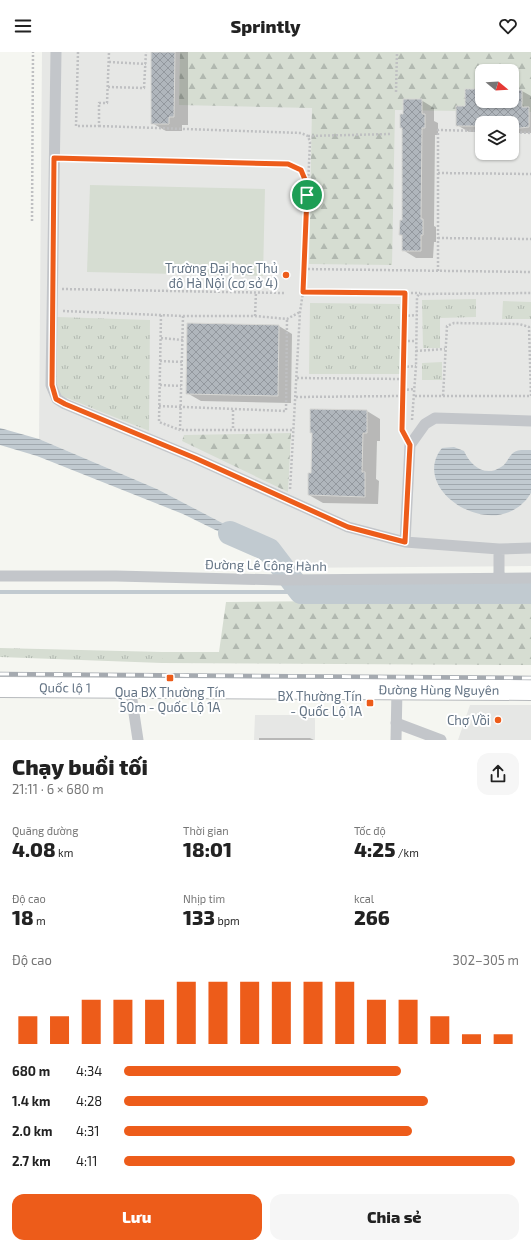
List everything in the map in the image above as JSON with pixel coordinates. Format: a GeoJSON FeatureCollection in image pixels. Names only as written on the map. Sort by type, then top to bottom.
{"type":"FeatureCollection","features":[{"type":"Feature","properties":{"kind":"highway","name":"Quốc lộ 1"},"geometry":{"type":"LineString","coordinates":[[0,687],[130,687]]}},
{"type":"Feature","properties":{"kind":"highway","name":"Đường Hùng Nguyên"},"geometry":{"type":"LineString","coordinates":[[130,687],[531,690]]}},
{"type":"Feature","properties":{"kind":"street"},"geometry":{"type":"LineString","coordinates":[[56,52],[52,385],[56,399],[195,458],[289,502],[348,527],[405,542],[498,549],[531,548]]}},
{"type":"Feature","properties":{"kind":"street"},"geometry":{"type":"LineString","coordinates":[[405,542],[410,445],[425,424],[435,418],[531,421]]}},
{"type":"Feature","properties":{"kind":"street"},"geometry":{"type":"LineString","coordinates":[[498,549],[499,578]]}},
{"type":"Feature","properties":{"kind":"street","name":"Đường Lê Công Hành"},"geometry":{"type":"LineString","coordinates":[[0,576],[116,576],[281,580],[531,578]]}},
{"type":"Feature","properties":{"kind":"street"},"geometry":{"type":"LineString","coordinates":[[130,687],[138,740]]}},
{"type":"Feature","properties":{"kind":"street"},"geometry":{"type":"LineString","coordinates":[[396,740],[397,689]]}},
{"type":"Feature","properties":{"kind":"street"},"geometry":{"type":"LineString","coordinates":[[396,723],[441,740]]}},
{"type":"Feature","properties":{"kind":"path"},"geometry":{"type":"LineString","coordinates":[[32,221],[33,52]]}},
{"type":"Feature","properties":{"kind":"path"},"geometry":{"type":"LineString","coordinates":[[78,52],[76,126],[301,133],[308,136],[392,134]]}},
{"type":"Feature","properties":{"kind":"path"},"geometry":{"type":"LineString","coordinates":[[99,126],[99,103],[107,103],[109,52]]}},
{"type":"Feature","properties":{"kind":"path"},"geometry":{"type":"LineString","coordinates":[[108,87],[144,88],[146,52]]}},
{"type":"Feature","properties":{"kind":"path"},"geometry":{"type":"LineString","coordinates":[[396,92],[398,52]]}},
{"type":"Feature","properties":{"kind":"path"},"geometry":{"type":"LineString","coordinates":[[109,62],[146,64]]}},
{"type":"Feature","properties":{"kind":"path"},"geometry":{"type":"LineString","coordinates":[[438,271],[438,130],[475,131]]}},
{"type":"Feature","properties":{"kind":"path"},"geometry":{"type":"LineString","coordinates":[[519,132],[531,133]]}},
{"type":"Feature","properties":{"kind":"path"},"geometry":{"type":"LineString","coordinates":[[289,502],[300,312],[303,292],[310,142],[308,136]]}},
{"type":"Feature","properties":{"kind":"path"},"geometry":{"type":"LineString","coordinates":[[54,158],[288,164],[301,170],[306,182],[307,195]]}},
{"type":"Feature","properties":{"kind":"path"},"geometry":{"type":"LineString","coordinates":[[438,173],[531,174]]}},
{"type":"Feature","properties":{"kind":"path"},"geometry":{"type":"LineString","coordinates":[[438,238],[531,239]]}},
{"type":"Feature","properties":{"kind":"path"},"geometry":{"type":"LineString","coordinates":[[304,269],[531,272]]}},
{"type":"Feature","properties":{"kind":"path"},"geometry":{"type":"LineString","coordinates":[[53,289],[284,293]]}},
{"type":"Feature","properties":{"kind":"path"},"geometry":{"type":"LineString","coordinates":[[255,316],[256,292]]}},
{"type":"Feature","properties":{"kind":"path"},"geometry":{"type":"LineString","coordinates":[[303,292],[531,292]]}},
{"type":"Feature","properties":{"kind":"path"},"geometry":{"type":"LineString","coordinates":[[405,293],[402,430],[410,445]]}},
{"type":"Feature","properties":{"kind":"path"},"geometry":{"type":"LineString","coordinates":[[410,445],[415,389],[417,298],[418,294],[423,293]]}},
{"type":"Feature","properties":{"kind":"path"},"geometry":{"type":"LineString","coordinates":[[53,311],[183,316],[255,316],[287,319],[300,312]]}},
{"type":"Feature","properties":{"kind":"path"},"geometry":{"type":"LineString","coordinates":[[161,315],[159,422],[180,430],[294,430]]}},
{"type":"Feature","properties":{"kind":"path"},"geometry":{"type":"LineString","coordinates":[[404,316],[417,315]]}},
{"type":"Feature","properties":{"kind":"path"},"geometry":{"type":"LineString","coordinates":[[180,430],[183,316]]}},
{"type":"Feature","properties":{"kind":"path"},"geometry":{"type":"LineString","coordinates":[[159,406],[286,411],[287,319]]}},
{"type":"Feature","properties":{"kind":"path"},"geometry":{"type":"LineString","coordinates":[[414,396],[443,396],[531,396],[531,330],[529,327],[519,324],[451,324],[445,329],[443,396]]}},
{"type":"Feature","properties":{"kind":"path"},"geometry":{"type":"LineString","coordinates":[[161,338],[183,340]]}},
{"type":"Feature","properties":{"kind":"path"},"geometry":{"type":"LineString","coordinates":[[404,341],[416,340]]}},
{"type":"Feature","properties":{"kind":"path"},"geometry":{"type":"LineString","coordinates":[[416,351],[445,349]]}},
{"type":"Feature","properties":{"kind":"path"},"geometry":{"type":"LineString","coordinates":[[160,361],[182,362]]}},
{"type":"Feature","properties":{"kind":"path"},"geometry":{"type":"LineString","coordinates":[[403,367],[416,366]]}},
{"type":"Feature","properties":{"kind":"path"},"geometry":{"type":"LineString","coordinates":[[297,378],[403,379]]}},
{"type":"Feature","properties":{"kind":"path"},"geometry":{"type":"LineString","coordinates":[[160,385],[181,386]]}},
{"type":"Feature","properties":{"kind":"path"},"geometry":{"type":"LineString","coordinates":[[403,390],[415,389]]}},
{"type":"Feature","properties":{"kind":"path"},"geometry":{"type":"LineString","coordinates":[[295,397],[403,396]]}},
{"type":"Feature","properties":{"kind":"path"},"geometry":{"type":"LineString","coordinates":[[233,410],[233,429]]}},
{"type":"Feature","properties":{"kind":"shaded area","name":"Trường Đại học Thủ đô Hà Nội (cơ sở 4)"},"geometry":{"type":"Polygon","coordinates":[[[42,52],[531,52],[531,566],[279,568],[255,540],[157,489],[39,439],[42,52]]]}},
{"type":"Feature","properties":{"kind":"shaded area"},"geometry":{"type":"Polygon","coordinates":[[[0,428],[39,439],[157,489],[255,540],[279,568],[269,568],[246,545],[183,514],[37,456],[0,445],[0,428]]]}},
{"type":"Feature","properties":{"kind":"shaded area"},"geometry":{"type":"Polygon","coordinates":[[[454,447],[464,451],[474,465],[489,471],[503,466],[511,455],[517,451],[531,450],[531,493],[516,508],[498,515],[479,514],[461,507],[446,495],[436,481],[434,464],[442,448],[454,447]]]}},
{"type":"Feature","properties":{"kind":"shaded area","name":"Chợ Vồi"},"geometry":{"type":"Polygon","coordinates":[[[470,705],[531,705],[531,740],[458,740],[470,705]]]}},
{"type":"Feature","properties":{"kind":"shaded area"},"geometry":{"type":"Polygon","coordinates":[[[255,715],[315,715],[315,740],[254,740],[255,715]]]}},
{"type":"Feature","properties":{"kind":"green space"},"geometry":{"type":"Polygon","coordinates":[[[180,52],[531,52],[531,112],[395,110],[392,265],[309,264],[312,108],[179,105],[180,52]]]}},
{"type":"Feature","properties":{"kind":"green space"},"geometry":{"type":"Polygon","coordinates":[[[90,185],[265,189],[263,276],[87,272],[90,185]]]}},
{"type":"Feature","properties":{"kind":"green space"},"geometry":{"type":"Polygon","coordinates":[[[476,299],[476,317],[440,318],[440,348],[423,348],[422,300],[476,299]]]}},
{"type":"Feature","properties":{"kind":"green space"},"geometry":{"type":"Polygon","coordinates":[[[503,301],[531,302],[531,319],[502,319],[503,301]]]}},
{"type":"Feature","properties":{"kind":"green space"},"geometry":{"type":"Polygon","coordinates":[[[310,303],[400,304],[400,374],[309,374],[310,303]]]}},
{"type":"Feature","properties":{"kind":"green space"},"geometry":{"type":"Polygon","coordinates":[[[57,317],[150,320],[149,431],[62,396],[55,389],[57,317]]]}},
{"type":"Feature","properties":{"kind":"green space"},"geometry":{"type":"Polygon","coordinates":[[[442,362],[442,380],[422,380],[422,363],[442,362]]]}},
{"type":"Feature","properties":{"kind":"green space"},"geometry":{"type":"Polygon","coordinates":[[[291,433],[288,492],[182,441],[184,435],[291,433]]]}},
{"type":"Feature","properties":{"kind":"green space"},"geometry":{"type":"Polygon","coordinates":[[[531,599],[531,665],[162,663],[162,652],[219,652],[226,602],[531,599]]]}},
{"type":"Feature","properties":{"kind":"green space"},"geometry":{"type":"Polygon","coordinates":[[[0,648],[162,652],[162,663],[0,657],[0,648]]]}},
{"type":"Feature","properties":{"kind":"building"},"geometry":{"type":"Polygon","coordinates":[[[151,52],[175,52],[174,117],[169,117],[169,124],[151,124],[151,52]]]}},
{"type":"Feature","properties":{"kind":"building"},"geometry":{"type":"Polygon","coordinates":[[[465,89],[475,89],[475,108],[519,108],[519,90],[522,90],[522,107],[529,107],[529,127],[519,128],[519,116],[475,116],[475,126],[456,126],[456,106],[465,106],[465,89]]]}},
{"type":"Feature","properties":{"kind":"building"},"geometry":{"type":"Polygon","coordinates":[[[403,99],[422,99],[422,114],[425,114],[425,128],[422,128],[421,219],[423,219],[423,235],[421,235],[421,251],[402,251],[402,235],[399,235],[400,220],[402,220],[402,128],[400,128],[400,114],[403,114],[403,99]]]}},
{"type":"Feature","properties":{"kind":"building"},"geometry":{"type":"Polygon","coordinates":[[[187,323],[279,325],[278,396],[186,394],[187,323]]]}},
{"type":"Feature","properties":{"kind":"building"},"geometry":{"type":"Polygon","coordinates":[[[310,409],[367,410],[367,433],[363,433],[362,472],[365,472],[365,497],[308,495],[308,473],[311,473],[312,433],[310,433],[310,409]]]}},
{"type":"Feature","properties":{"kind":"waterway"},"geometry":{"type":"LineString","coordinates":[[230,533],[269,550],[301,592],[531,592]]}},
{"type":"Feature","properties":{"kind":"waterway"},"geometry":{"type":"LineString","coordinates":[[0,592],[301,592]]}},
{"type":"Feature","properties":{"kind":"railway"},"geometry":{"type":"LineString","coordinates":[[0,674],[531,678]]}},
{"type":"Feature","properties":{"kind":"place","name":"Trường Đại học Thủ đô Hà Nội (cơ sở 4)"},"geometry":{"type":"Point","coordinates":[286,275]}},
{"type":"Feature","properties":{"kind":"place","name":"Qua BX Thường Tín 50m - Quốc Lộ 1A"},"geometry":{"type":"Point","coordinates":[170,678]}},
{"type":"Feature","properties":{"kind":"place","name":"BX Thường Tín - Quốc Lộ 1A"},"geometry":{"type":"Point","coordinates":[370,703]}},
{"type":"Feature","properties":{"kind":"place","name":"Chợ Vồi"},"geometry":{"type":"Point","coordinates":[498,720]}},
{"type":"Feature","properties":{"kind":"route"},"geometry":{"type":"LineString","coordinates":[[54,158],[288,164],[301,170],[306,182],[307,195],[303,292],[405,293],[402,430],[410,445],[405,542],[348,527],[289,502],[195,458],[65,404],[56,399],[53,394],[54,158]]}}]}
